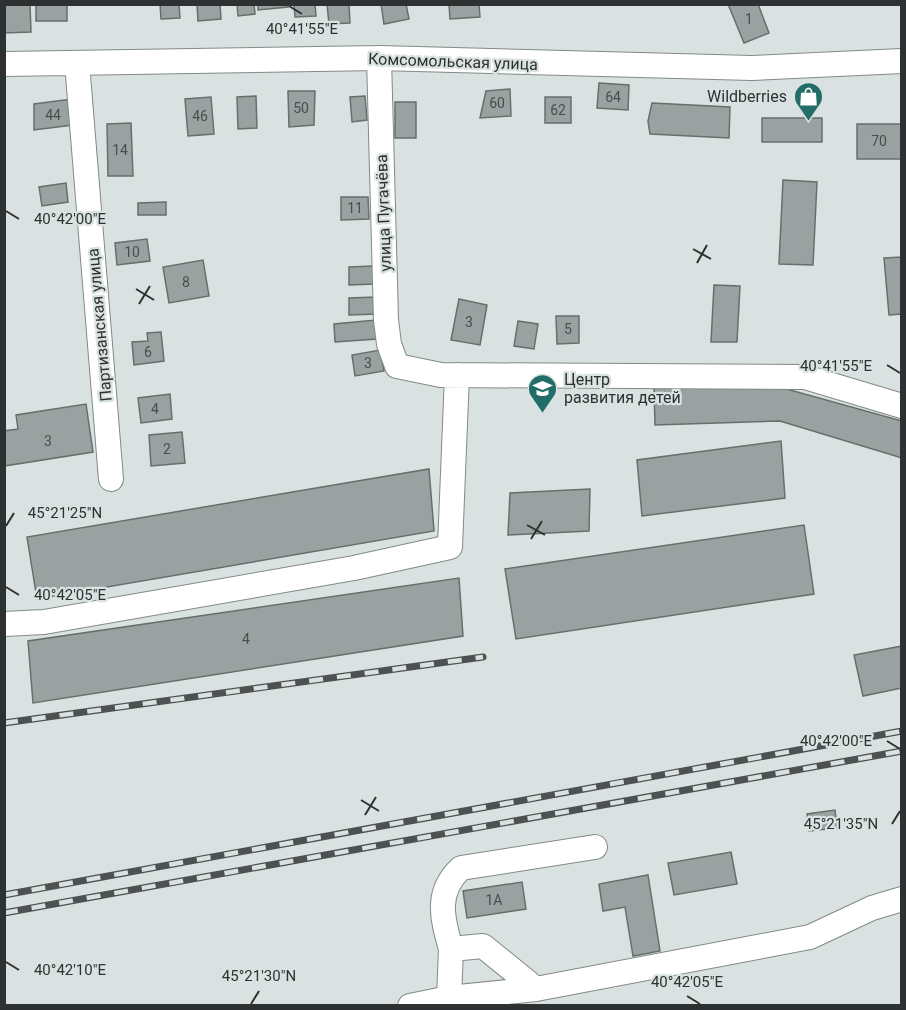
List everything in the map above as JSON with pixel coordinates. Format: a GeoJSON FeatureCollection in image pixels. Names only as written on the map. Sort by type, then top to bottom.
{"type":"FeatureCollection","features":[{"type":"Feature","properties":{"kind":"street","name":"Комсомольская улица"},"geometry":{"type":"LineString","coordinates":[[4,64],[379,58],[752,68],[902,61]]}},
{"type":"Feature","properties":{"kind":"street","name":"улица Пугачёва"},"geometry":{"type":"LineString","coordinates":[[379,58],[386,320],[389,344],[397,366],[441,375],[457,375]]}},
{"type":"Feature","properties":{"kind":"street","name":"Партизанская улица"},"geometry":{"type":"LineString","coordinates":[[78,63],[111,479]]}},
{"type":"Feature","properties":{"kind":"street"},"geometry":{"type":"LineString","coordinates":[[4,624],[44,622],[354,568],[450,547],[457,375],[805,377],[902,406]]}},
{"type":"Feature","properties":{"kind":"street"},"geometry":{"type":"LineString","coordinates":[[449,998],[451,949],[441,903],[450,878],[461,868],[595,847]]}},
{"type":"Feature","properties":{"kind":"street"},"geometry":{"type":"LineString","coordinates":[[410,1005],[449,998],[536,989],[810,937],[872,908],[902,899]]}},
{"type":"Feature","properties":{"kind":"street"},"geometry":{"type":"LineString","coordinates":[[451,949],[483,946],[536,989]]}},
{"type":"Feature","properties":{"kind":"building"},"geometry":{"type":"Polygon","coordinates":[[[4,4],[30,4],[31,32],[4,33],[4,4]]]}},
{"type":"Feature","properties":{"kind":"building"},"geometry":{"type":"Polygon","coordinates":[[[36,4],[67,4],[67,21],[36,21],[36,4]]]}},
{"type":"Feature","properties":{"kind":"building"},"geometry":{"type":"Polygon","coordinates":[[[160,4],[179,4],[180,18],[161,19],[160,4]]]}},
{"type":"Feature","properties":{"kind":"building"},"geometry":{"type":"Polygon","coordinates":[[[197,4],[220,4],[221,19],[198,21],[197,4]]]}},
{"type":"Feature","properties":{"kind":"building"},"geometry":{"type":"Polygon","coordinates":[[[237,4],[254,4],[255,14],[238,16],[237,4]]]}},
{"type":"Feature","properties":{"kind":"building"},"geometry":{"type":"Polygon","coordinates":[[[258,4],[288,4],[288,7],[258,10],[258,4]]]}},
{"type":"Feature","properties":{"kind":"building"},"geometry":{"type":"Polygon","coordinates":[[[294,4],[315,4],[316,16],[295,17],[294,4]]]}},
{"type":"Feature","properties":{"kind":"building"},"geometry":{"type":"Polygon","coordinates":[[[327,4],[349,4],[350,23],[329,24],[327,4]]]}},
{"type":"Feature","properties":{"kind":"building"},"geometry":{"type":"Polygon","coordinates":[[[381,4],[406,4],[409,19],[384,24],[381,4]]]}},
{"type":"Feature","properties":{"kind":"building"},"geometry":{"type":"Polygon","coordinates":[[[449,4],[479,4],[480,17],[450,19],[449,4]]]}},
{"type":"Feature","properties":{"kind":"building"},"geometry":{"type":"Polygon","coordinates":[[[728,4],[758,4],[769,33],[744,43],[728,4]]]}},
{"type":"Feature","properties":{"kind":"building"},"geometry":{"type":"Polygon","coordinates":[[[599,83],[629,85],[628,110],[597,108],[599,83]]]}},
{"type":"Feature","properties":{"kind":"building"},"geometry":{"type":"Polygon","coordinates":[[[510,89],[511,116],[480,118],[486,91],[510,89]]]}},
{"type":"Feature","properties":{"kind":"building"},"geometry":{"type":"Polygon","coordinates":[[[288,91],[315,91],[314,125],[289,127],[288,91]]]}},
{"type":"Feature","properties":{"kind":"building"},"geometry":{"type":"Polygon","coordinates":[[[256,96],[257,128],[238,129],[237,97],[256,96]]]}},
{"type":"Feature","properties":{"kind":"building"},"geometry":{"type":"Polygon","coordinates":[[[365,96],[367,120],[352,122],[350,97],[365,96]]]}},
{"type":"Feature","properties":{"kind":"building"},"geometry":{"type":"Polygon","coordinates":[[[211,97],[214,134],[188,136],[185,99],[211,97]]]}},
{"type":"Feature","properties":{"kind":"building"},"geometry":{"type":"Polygon","coordinates":[[[545,97],[571,97],[571,123],[545,123],[545,97]]]}},
{"type":"Feature","properties":{"kind":"building"},"geometry":{"type":"Polygon","coordinates":[[[72,99],[73,125],[34,130],[34,104],[72,99]]]}},
{"type":"Feature","properties":{"kind":"building"},"geometry":{"type":"Polygon","coordinates":[[[395,102],[416,102],[416,138],[395,138],[395,102]]]}},
{"type":"Feature","properties":{"kind":"building"},"geometry":{"type":"Polygon","coordinates":[[[652,103],[730,107],[729,138],[650,134],[648,121],[652,103]]]}},
{"type":"Feature","properties":{"kind":"building"},"geometry":{"type":"Polygon","coordinates":[[[762,118],[822,118],[822,142],[762,142],[762,118]]]}},
{"type":"Feature","properties":{"kind":"building"},"geometry":{"type":"Polygon","coordinates":[[[131,123],[133,176],[108,176],[107,124],[131,123]]]}},
{"type":"Feature","properties":{"kind":"building"},"geometry":{"type":"Polygon","coordinates":[[[857,124],[902,124],[902,159],[857,159],[857,124]]]}},
{"type":"Feature","properties":{"kind":"building"},"geometry":{"type":"Polygon","coordinates":[[[783,180],[817,182],[813,265],[779,264],[783,180]]]}},
{"type":"Feature","properties":{"kind":"building"},"geometry":{"type":"Polygon","coordinates":[[[66,183],[68,202],[42,206],[39,187],[66,183]]]}},
{"type":"Feature","properties":{"kind":"building"},"geometry":{"type":"Polygon","coordinates":[[[341,197],[368,197],[369,219],[341,220],[341,197]]]}},
{"type":"Feature","properties":{"kind":"building"},"geometry":{"type":"Polygon","coordinates":[[[166,202],[166,215],[138,215],[138,203],[166,202]]]}},
{"type":"Feature","properties":{"kind":"building"},"geometry":{"type":"Polygon","coordinates":[[[147,239],[150,261],[117,265],[115,243],[147,239]]]}},
{"type":"Feature","properties":{"kind":"building"},"geometry":{"type":"Polygon","coordinates":[[[902,257],[902,314],[889,315],[884,258],[902,257]]]}},
{"type":"Feature","properties":{"kind":"building"},"geometry":{"type":"Polygon","coordinates":[[[203,260],[209,296],[169,303],[163,267],[203,260]]]}},
{"type":"Feature","properties":{"kind":"building"},"geometry":{"type":"Polygon","coordinates":[[[373,266],[374,284],[349,285],[349,267],[373,266]]]}},
{"type":"Feature","properties":{"kind":"building"},"geometry":{"type":"Polygon","coordinates":[[[714,285],[740,286],[737,342],[711,342],[714,285]]]}},
{"type":"Feature","properties":{"kind":"building"},"geometry":{"type":"Polygon","coordinates":[[[376,297],[377,314],[349,315],[349,298],[376,297]]]}},
{"type":"Feature","properties":{"kind":"building"},"geometry":{"type":"Polygon","coordinates":[[[459,299],[487,305],[480,345],[451,340],[459,299]]]}},
{"type":"Feature","properties":{"kind":"building"},"geometry":{"type":"Polygon","coordinates":[[[556,316],[579,316],[579,343],[557,344],[556,316]]]}},
{"type":"Feature","properties":{"kind":"building"},"geometry":{"type":"Polygon","coordinates":[[[376,320],[377,339],[335,342],[334,324],[376,320]]]}},
{"type":"Feature","properties":{"kind":"building"},"geometry":{"type":"Polygon","coordinates":[[[518,321],[538,324],[534,349],[514,346],[518,321]]]}},
{"type":"Feature","properties":{"kind":"building"},"geometry":{"type":"Polygon","coordinates":[[[161,332],[164,361],[134,365],[132,342],[148,341],[147,333],[161,332]]]}},
{"type":"Feature","properties":{"kind":"building"},"geometry":{"type":"Polygon","coordinates":[[[380,350],[384,371],[355,376],[352,355],[380,350]]]}},
{"type":"Feature","properties":{"kind":"building"},"geometry":{"type":"Polygon","coordinates":[[[654,388],[783,388],[902,421],[902,458],[780,421],[655,425],[654,388]]]}},
{"type":"Feature","properties":{"kind":"building"},"geometry":{"type":"Polygon","coordinates":[[[170,394],[172,419],[141,423],[138,398],[170,394]]]}},
{"type":"Feature","properties":{"kind":"building"},"geometry":{"type":"Polygon","coordinates":[[[86,404],[93,452],[4,466],[4,431],[18,429],[16,415],[86,404]]]}},
{"type":"Feature","properties":{"kind":"building"},"geometry":{"type":"Polygon","coordinates":[[[182,432],[185,463],[151,466],[149,435],[182,432]]]}},
{"type":"Feature","properties":{"kind":"building"},"geometry":{"type":"Polygon","coordinates":[[[781,441],[785,498],[642,516],[637,460],[781,441]]]}},
{"type":"Feature","properties":{"kind":"building"},"geometry":{"type":"Polygon","coordinates":[[[429,469],[434,531],[37,599],[27,537],[429,469]]]}},
{"type":"Feature","properties":{"kind":"building"},"geometry":{"type":"Polygon","coordinates":[[[590,489],[589,531],[508,535],[510,493],[590,489]]]}},
{"type":"Feature","properties":{"kind":"building"},"geometry":{"type":"Polygon","coordinates":[[[804,525],[814,594],[516,639],[505,569],[804,525]]]}},
{"type":"Feature","properties":{"kind":"building"},"geometry":{"type":"Polygon","coordinates":[[[459,578],[463,636],[33,703],[28,641],[459,578]]]}},
{"type":"Feature","properties":{"kind":"building"},"geometry":{"type":"Polygon","coordinates":[[[902,646],[902,688],[863,696],[854,655],[902,646]]]}},
{"type":"Feature","properties":{"kind":"building"},"geometry":{"type":"Polygon","coordinates":[[[835,810],[837,828],[809,831],[807,814],[835,810]]]}},
{"type":"Feature","properties":{"kind":"building"},"geometry":{"type":"Polygon","coordinates":[[[731,852],[737,884],[674,895],[668,863],[731,852]]]}},
{"type":"Feature","properties":{"kind":"building"},"geometry":{"type":"Polygon","coordinates":[[[648,875],[660,951],[633,956],[625,907],[603,911],[599,884],[648,875]]]}},
{"type":"Feature","properties":{"kind":"building"},"geometry":{"type":"Polygon","coordinates":[[[522,882],[526,909],[467,918],[463,891],[522,882]]]}},
{"type":"Feature","properties":{"kind":"railway"},"geometry":{"type":"LineString","coordinates":[[4,723],[483,657]]}},
{"type":"Feature","properties":{"kind":"railway"},"geometry":{"type":"LineString","coordinates":[[4,895],[902,731]]}},
{"type":"Feature","properties":{"kind":"railway"},"geometry":{"type":"LineString","coordinates":[[4,913],[902,751]]}},
{"type":"Feature","properties":{"kind":"place","name":"Wildberries"},"geometry":{"type":"Point","coordinates":[808,122]}},
{"type":"Feature","properties":{"kind":"place","name":"Центр развития детей"},"geometry":{"type":"Point","coordinates":[543,414]}}]}
